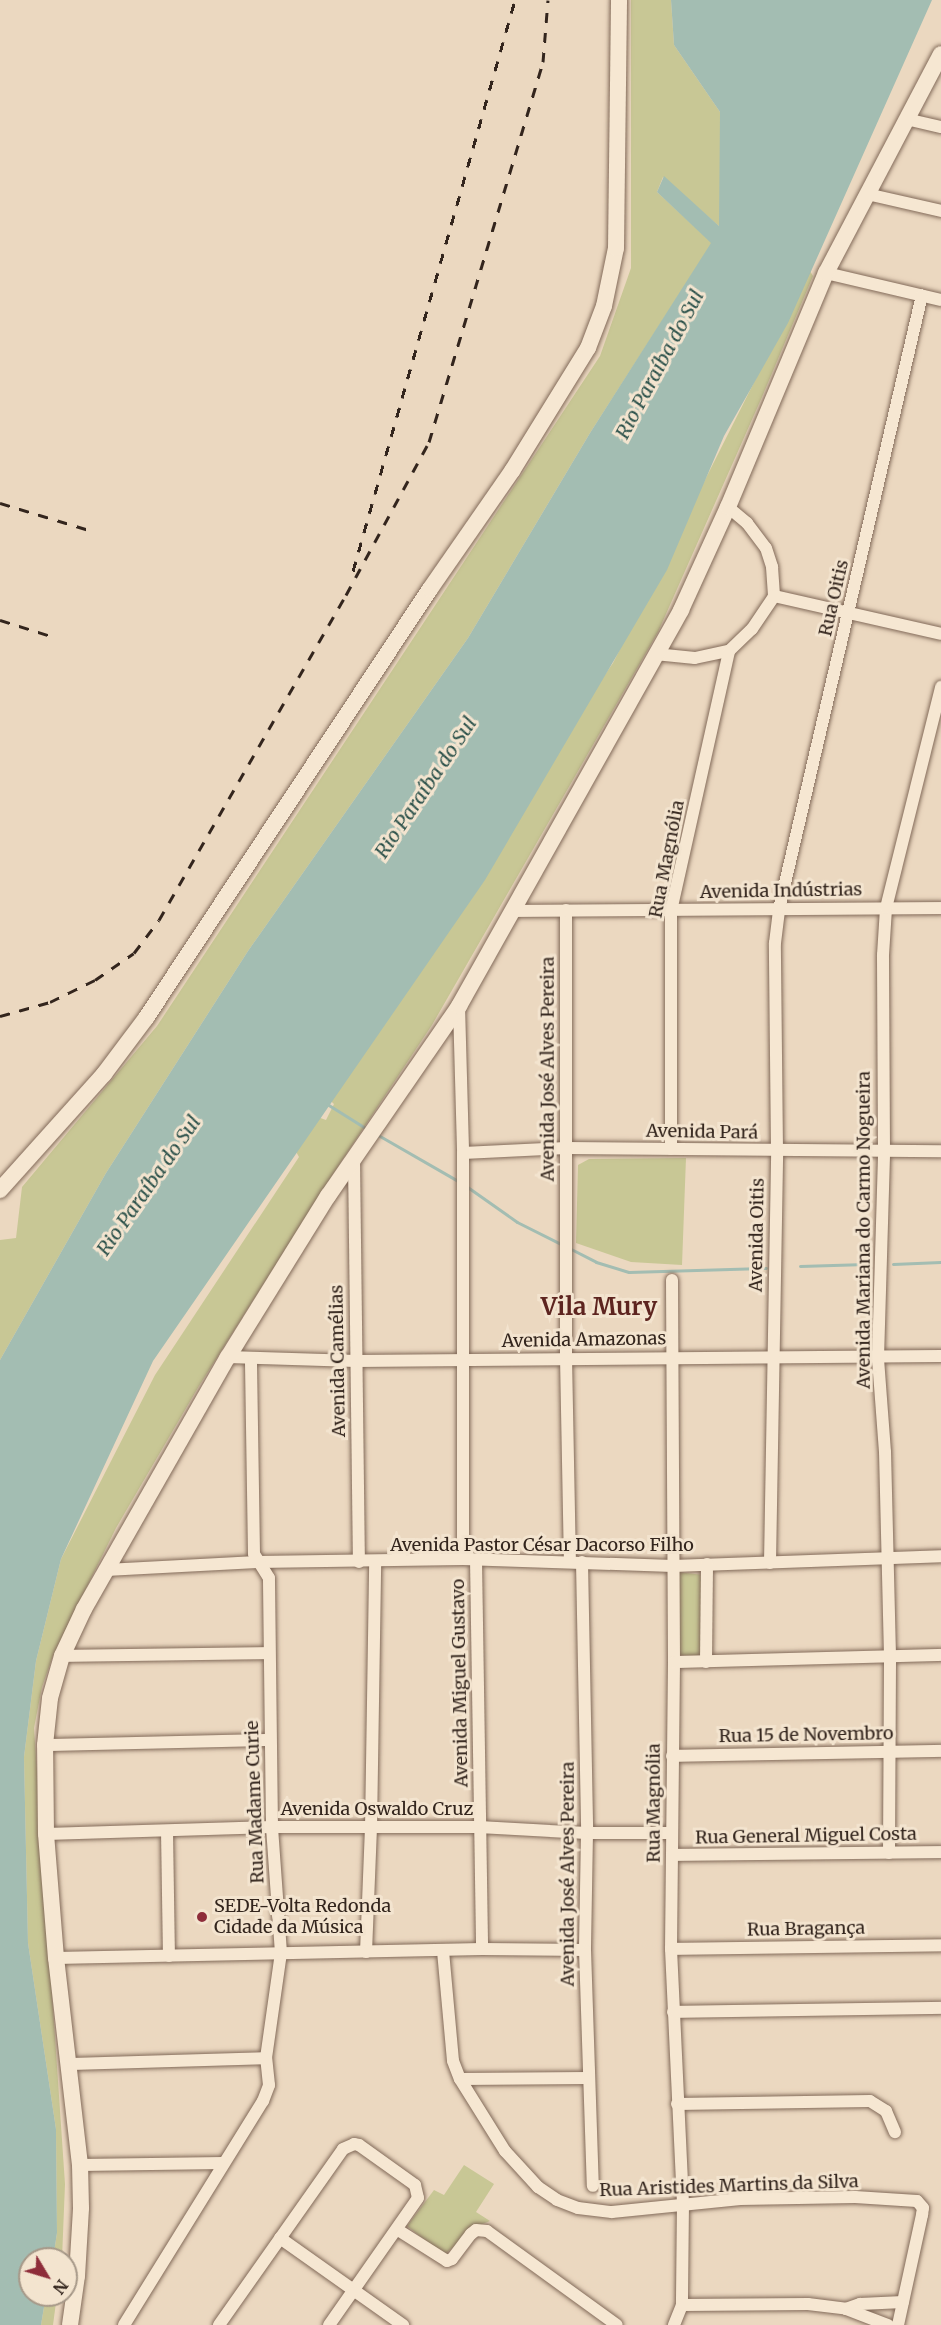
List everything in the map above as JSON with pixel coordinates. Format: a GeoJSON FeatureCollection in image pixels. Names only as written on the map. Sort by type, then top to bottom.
{"type":"FeatureCollection","features":[{"type":"Feature","properties":{"kind":"main road"},"geometry":{"type":"LineString","coordinates":[[0,1190],[104,1074],[146,1018],[423,599],[512,471],[588,348],[604,306],[616,248],[619,0]]}},
{"type":"Feature","properties":{"kind":"main road"},"geometry":{"type":"LineString","coordinates":[[70,2325],[77,2276],[81,2219],[80,2165],[56,1958],[46,1834],[45,1745],[50,1698],[62,1656],[84,1609],[228,1358],[354,1159],[459,1006],[681,610],[728,507],[826,273],[941,54]]}},
{"type":"Feature","properties":{"kind":"street"},"geometry":{"type":"LineString","coordinates":[[906,119],[941,127]]}},
{"type":"Feature","properties":{"kind":"street"},"geometry":{"type":"LineString","coordinates":[[867,194],[941,211]]}},
{"type":"Feature","properties":{"kind":"street"},"geometry":{"type":"LineString","coordinates":[[826,273],[941,300]]}},
{"type":"Feature","properties":{"kind":"street","name":"Rua Oitis"},"geometry":{"type":"LineString","coordinates":[[779,909],[922,295]]}},
{"type":"Feature","properties":{"kind":"street"},"geometry":{"type":"LineString","coordinates":[[655,654],[695,658],[729,651],[752,628],[774,596],[772,567],[766,548],[747,523],[728,507]]}},
{"type":"Feature","properties":{"kind":"street"},"geometry":{"type":"LineString","coordinates":[[774,596],[941,634]]}},
{"type":"Feature","properties":{"kind":"street","name":"Rua Magnólia"},"geometry":{"type":"LineString","coordinates":[[671,1149],[671,911],[729,651]]}},
{"type":"Feature","properties":{"kind":"street","name":"Avenida Mariana do Carmo Nogueira"},"geometry":{"type":"LineString","coordinates":[[889,1853],[890,1656],[885,1452],[878,1358],[884,1150],[883,955],[886,908],[941,687]]}},
{"type":"Feature","properties":{"kind":"street","name":"Avenida Indústrias"},"geometry":{"type":"LineString","coordinates":[[513,910],[941,908]]}},
{"type":"Feature","properties":{"kind":"street","name":"Avenida Oitis"},"geometry":{"type":"LineString","coordinates":[[770,1563],[777,1150],[775,943],[779,909]]}},
{"type":"Feature","properties":{"kind":"street","name":"Avenida José Alves Pereira"},"geometry":{"type":"LineString","coordinates":[[566,910],[568,1252],[566,1357],[587,1833],[585,1950],[592,2186]]}},
{"type":"Feature","properties":{"kind":"street"},"geometry":{"type":"LineString","coordinates":[[459,1006],[463,1154]]}},
{"type":"Feature","properties":{"kind":"street","name":"Avenida Pará"},"geometry":{"type":"LineString","coordinates":[[463,1154],[566,1148],[941,1151]]}},
{"type":"Feature","properties":{"kind":"street","name":"Avenida Miguel Gustavo"},"geometry":{"type":"LineString","coordinates":[[463,1154],[464,1359],[482,1949]]}},
{"type":"Feature","properties":{"kind":"street","name":"Avenida Camélias"},"geometry":{"type":"LineString","coordinates":[[354,1159],[359,1562]]}},
{"type":"Feature","properties":{"kind":"street","name":"Rua Magnólia"},"geometry":{"type":"LineString","coordinates":[[672,1280],[674,1662],[671,1949],[683,2203],[682,2305],[674,2325]]}},
{"type":"Feature","properties":{"kind":"street","name":"Avenida Amazonas"},"geometry":{"type":"LineString","coordinates":[[228,1358],[356,1360],[941,1356]]}},
{"type":"Feature","properties":{"kind":"street","name":"Rua Madame Curie"},"geometry":{"type":"LineString","coordinates":[[124,2325],[263,2101],[269,2085],[266,2058],[280,1953],[272,1827],[269,1578],[254,1554],[251,1359]]}},
{"type":"Feature","properties":{"kind":"street","name":"Avenida Pastor César Dacorso Filho"},"geometry":{"type":"LineString","coordinates":[[106,1570],[257,1562],[470,1559],[673,1566],[887,1556],[941,1556]]}},
{"type":"Feature","properties":{"kind":"street"},"geometry":{"type":"LineString","coordinates":[[366,1952],[371,1829],[375,1562]]}},
{"type":"Feature","properties":{"kind":"street"},"geometry":{"type":"LineString","coordinates":[[706,1662],[707,1564]]}},
{"type":"Feature","properties":{"kind":"street"},"geometry":{"type":"LineString","coordinates":[[62,1656],[269,1653]]}},
{"type":"Feature","properties":{"kind":"street"},"geometry":{"type":"LineString","coordinates":[[674,1662],[941,1655]]}},
{"type":"Feature","properties":{"kind":"street"},"geometry":{"type":"LineString","coordinates":[[45,1745],[270,1740]]}},
{"type":"Feature","properties":{"kind":"street","name":"Rua 15 de Novembro"},"geometry":{"type":"LineString","coordinates":[[672,1756],[941,1751]]}},
{"type":"Feature","properties":{"kind":"street","name":"Avenida Oswaldo Cruz"},"geometry":{"type":"LineString","coordinates":[[46,1834],[272,1827],[371,1829],[479,1827],[587,1833],[672,1833]]}},
{"type":"Feature","properties":{"kind":"street"},"geometry":{"type":"LineString","coordinates":[[167,1831],[169,1956]]}},
{"type":"Feature","properties":{"kind":"street","name":"Rua General Miguel Costa"},"geometry":{"type":"LineString","coordinates":[[672,1855],[941,1852]]}},
{"type":"Feature","properties":{"kind":"street","name":"Rua Bragança"},"geometry":{"type":"LineString","coordinates":[[671,1949],[941,1945]]}},
{"type":"Feature","properties":{"kind":"street"},"geometry":{"type":"LineString","coordinates":[[56,1958],[482,1949],[585,1950]]}},
{"type":"Feature","properties":{"kind":"street","name":"Rua Aristides Martins da Silva"},"geometry":{"type":"LineString","coordinates":[[443,1951],[449,2037],[453,2061],[460,2079],[505,2151],[538,2187],[557,2200],[578,2208],[612,2212],[658,2208],[683,2203],[801,2197],[917,2201],[923,2208],[922,2215],[898,2325]]}},
{"type":"Feature","properties":{"kind":"street"},"geometry":{"type":"LineString","coordinates":[[673,2012],[941,2007],[941,2017]]}},
{"type":"Feature","properties":{"kind":"street"},"geometry":{"type":"LineString","coordinates":[[69,2064],[266,2058]]}},
{"type":"Feature","properties":{"kind":"street"},"geometry":{"type":"LineString","coordinates":[[460,2079],[588,2078]]}},
{"type":"Feature","properties":{"kind":"street"},"geometry":{"type":"LineString","coordinates":[[677,2104],[870,2101],[886,2111],[895,2132]]}},
{"type":"Feature","properties":{"kind":"street"},"geometry":{"type":"LineString","coordinates":[[219,2325],[343,2149],[348,2145],[359,2145],[415,2185],[418,2198],[398,2230],[329,2325]]}},
{"type":"Feature","properties":{"kind":"street"},"geometry":{"type":"LineString","coordinates":[[80,2165],[223,2163]]}},
{"type":"Feature","properties":{"kind":"street"},"geometry":{"type":"LineString","coordinates":[[398,2230],[447,2261],[452,2259],[476,2230],[487,2231],[617,2325]]}},
{"type":"Feature","properties":{"kind":"street"},"geometry":{"type":"LineString","coordinates":[[280,2238],[403,2325]]}},
{"type":"Feature","properties":{"kind":"street"},"geometry":{"type":"LineString","coordinates":[[846,2309],[860,2304],[903,2302]]}},
{"type":"Feature","properties":{"kind":"street"},"geometry":{"type":"LineString","coordinates":[[682,2305],[808,2304],[846,2309],[888,2325]]}},
{"type":"Feature","properties":{"kind":"shaded area"},"geometry":{"type":"Polygon","coordinates":[[[631,0],[671,0],[674,45],[720,112],[720,227],[663,177],[657,192],[712,243],[590,433],[468,638],[248,951],[106,1173],[0,1360],[0,1240],[16,1238],[22,1187],[157,1026],[600,356],[631,268],[631,0]]]}},
{"type":"Feature","properties":{"kind":"shaded area"},"geometry":{"type":"Polygon","coordinates":[[[810,271],[813,276],[658,632],[432,1025],[333,1174],[199,1386],[116,1528],[54,1653],[42,1687],[34,1728],[65,2184],[62,2247],[55,2247],[57,2233],[56,2129],[28,1943],[24,1757],[36,1661],[61,1559],[155,1375],[299,1157],[285,1132],[298,1110],[326,1120],[334,1104],[318,1089],[613,663],[810,271]]]}},
{"type":"Feature","properties":{"kind":"shaded area"},"geometry":{"type":"Polygon","coordinates":[[[686,1158],[682,1265],[631,1262],[576,1243],[578,1165],[589,1159],[686,1158]]]}},
{"type":"Feature","properties":{"kind":"shaded area"},"geometry":{"type":"Polygon","coordinates":[[[677,1572],[704,1575],[702,1656],[678,1655],[677,1572]]]}},
{"type":"Feature","properties":{"kind":"shaded area"},"geometry":{"type":"Polygon","coordinates":[[[464,2165],[494,2184],[476,2212],[490,2221],[480,2225],[444,2255],[407,2226],[434,2190],[444,2195],[464,2165]]]}},
{"type":"Feature","properties":{"kind":"shaded area"},"geometry":{"type":"Polygon","coordinates":[[[44,2307],[55,2307],[53,2325],[41,2325],[44,2307]]]}},
{"type":"Feature","properties":{"kind":"water","name":"Rio Paraíba do Sul"},"geometry":{"type":"Polygon","coordinates":[[[671,0],[932,0],[788,323],[724,436],[667,570],[485,880],[153,1361],[61,1559],[36,1661],[24,1757],[28,1943],[56,2129],[57,2233],[55,2247],[18,2247],[18,2307],[44,2307],[41,2325],[0,2325],[0,1360],[106,1173],[248,951],[468,638],[590,433],[711,243],[657,192],[664,176],[719,226],[720,112],[674,45],[671,0]]]}},
{"type":"Feature","properties":{"kind":"waterway"},"geometry":{"type":"LineString","coordinates":[[327,1104],[367,1129]]}},
{"type":"Feature","properties":{"kind":"waterway"},"geometry":{"type":"LineString","coordinates":[[378,1135],[458,1181]]}},
{"type":"Feature","properties":{"kind":"waterway"},"geometry":{"type":"LineString","coordinates":[[466,1186],[517,1222],[563,1245]]}},
{"type":"Feature","properties":{"kind":"waterway"},"geometry":{"type":"LineString","coordinates":[[569,1248],[596,1262],[629,1272],[766,1268]]}},
{"type":"Feature","properties":{"kind":"waterway"},"geometry":{"type":"LineString","coordinates":[[893,1264],[941,1262]]}},
{"type":"Feature","properties":{"kind":"waterway"},"geometry":{"type":"LineString","coordinates":[[800,1266],[866,1264]]}},
{"type":"Feature","properties":{"kind":"railway"},"geometry":{"type":"LineString","coordinates":[[353,571],[515,0]]}},
{"type":"Feature","properties":{"kind":"railway"},"geometry":{"type":"LineString","coordinates":[[0,1016],[50,1002],[95,980],[134,953],[159,920],[346,595],[429,442],[543,62],[548,0]]}},
{"type":"Feature","properties":{"kind":"railway"},"geometry":{"type":"LineString","coordinates":[[0,503],[89,530]]}},
{"type":"Feature","properties":{"kind":"railway"},"geometry":{"type":"LineString","coordinates":[[0,620],[54,637]]}},
{"type":"Feature","properties":{"kind":"place","name":"SEDE-Volta Redonda Cidade da Música"},"geometry":{"type":"Point","coordinates":[202,1917]}},
{"type":"Feature","properties":{"kind":"district","name":"Vila Mury"},"geometry":{"type":"Point","coordinates":[599,1307]}}]}
